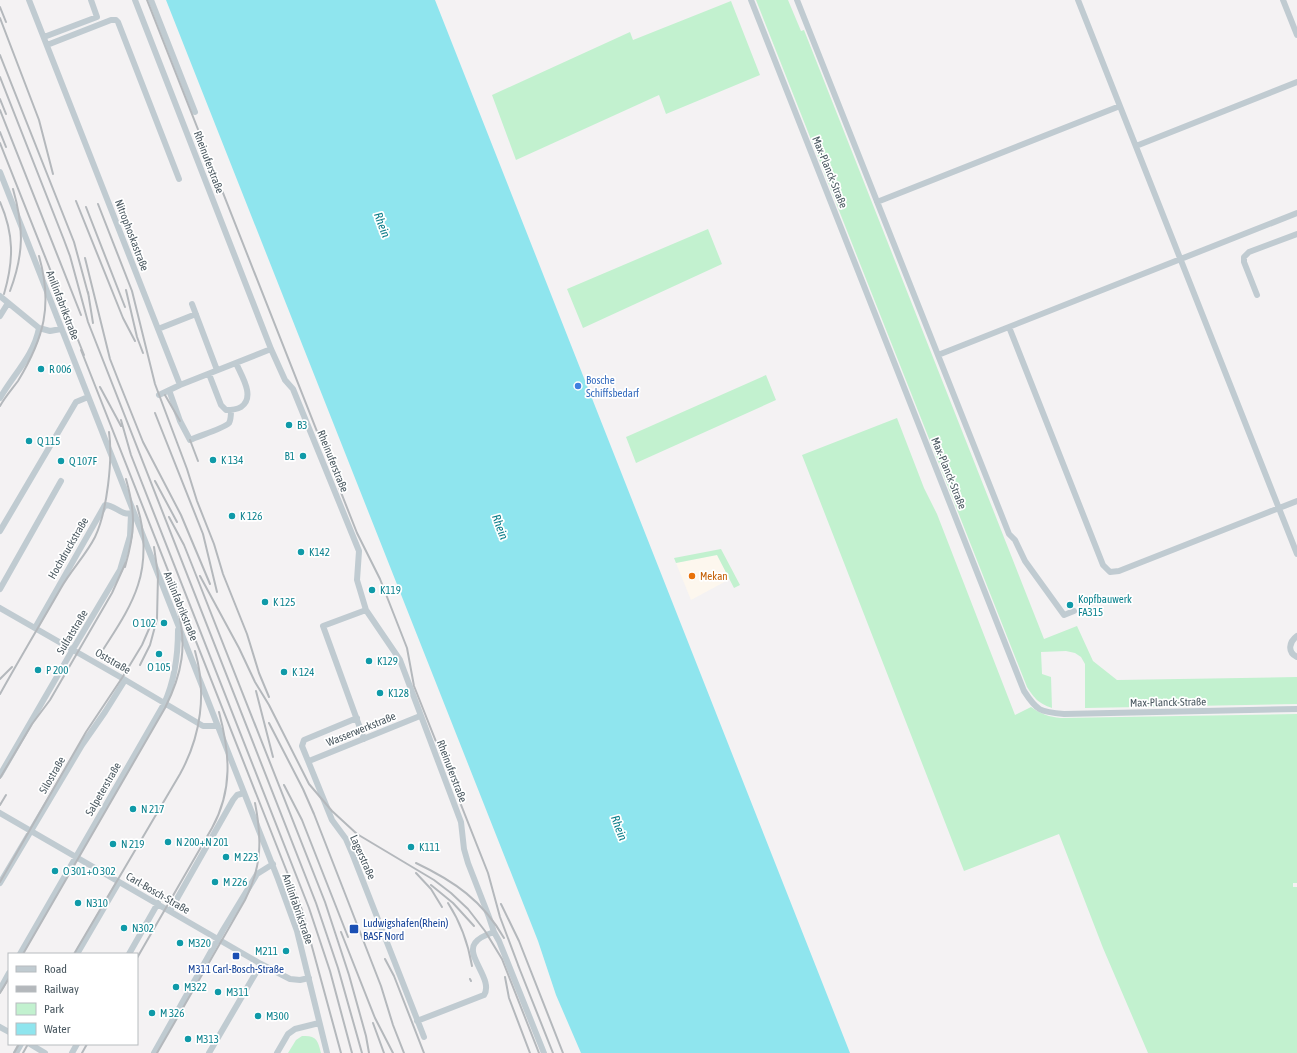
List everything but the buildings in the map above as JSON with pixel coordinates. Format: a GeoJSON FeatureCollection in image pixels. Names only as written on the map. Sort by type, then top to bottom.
{"type":"FeatureCollection","features":[{"type":"Feature","properties":{"kind":"street","name":"Nitrophoskastraße"},"geometry":{"type":"LineString","coordinates":[[30,0],[180,386]]}},
{"type":"Feature","properties":{"kind":"street"},"geometry":{"type":"LineString","coordinates":[[91,0],[100,24]]}},
{"type":"Feature","properties":{"kind":"street","name":"Rheinuferstraße"},"geometry":{"type":"LineString","coordinates":[[135,0],[272,349],[286,380],[293,389],[359,551],[357,580],[366,610],[400,660],[461,822],[464,849],[468,863],[494,932],[544,1053]]}},
{"type":"Feature","properties":{"kind":"street"},"geometry":{"type":"LineString","coordinates":[[151,0],[195,112]]}},
{"type":"Feature","properties":{"kind":"street","name":"Max-Planck-Straße"},"geometry":{"type":"LineString","coordinates":[[751,0],[1024,691],[1033,705],[1044,711],[1064,714],[1297,709]]}},
{"type":"Feature","properties":{"kind":"street"},"geometry":{"type":"LineString","coordinates":[[797,0],[1009,534],[1015,540],[1025,561],[1064,615],[1074,611]]}},
{"type":"Feature","properties":{"kind":"street"},"geometry":{"type":"LineString","coordinates":[[1078,0],[1297,554]]}},
{"type":"Feature","properties":{"kind":"street"},"geometry":{"type":"LineString","coordinates":[[1283,0],[1297,35]]}},
{"type":"Feature","properties":{"kind":"street"},"geometry":{"type":"LineString","coordinates":[[44,37],[97,17]]}},
{"type":"Feature","properties":{"kind":"street"},"geometry":{"type":"LineString","coordinates":[[47,46],[111,20],[116,20],[118,22],[179,179]]}},
{"type":"Feature","properties":{"kind":"street"},"geometry":{"type":"LineString","coordinates":[[1136,146],[1297,82]]}},
{"type":"Feature","properties":{"kind":"street"},"geometry":{"type":"LineString","coordinates":[[877,202],[1120,106]]}},
{"type":"Feature","properties":{"kind":"street","name":"Anilinfabrikstraße"},"geometry":{"type":"LineString","coordinates":[[0,172],[132,513],[273,864],[297,932],[327,1053]]}},
{"type":"Feature","properties":{"kind":"street"},"geometry":{"type":"LineString","coordinates":[[0,192],[7,190]]}},
{"type":"Feature","properties":{"kind":"street"},"geometry":{"type":"LineString","coordinates":[[938,355],[1297,213]]}},
{"type":"Feature","properties":{"kind":"street"},"geometry":{"type":"LineString","coordinates":[[1257,295],[1244,262],[1244,257],[1249,252],[1297,234]]}},
{"type":"Feature","properties":{"kind":"street"},"geometry":{"type":"LineString","coordinates":[[0,296],[39,328],[50,331],[62,329]]}},
{"type":"Feature","properties":{"kind":"street"},"geometry":{"type":"LineString","coordinates":[[0,316],[8,303]]}},
{"type":"Feature","properties":{"kind":"street"},"geometry":{"type":"LineString","coordinates":[[192,304],[218,370]]}},
{"type":"Feature","properties":{"kind":"street"},"geometry":{"type":"LineString","coordinates":[[158,329],[196,314]]}},
{"type":"Feature","properties":{"kind":"street"},"geometry":{"type":"LineString","coordinates":[[1009,327],[1103,565],[1110,572],[1120,571],[1297,501]]}},
{"type":"Feature","properties":{"kind":"street"},"geometry":{"type":"LineString","coordinates":[[0,398],[23,365],[34,344],[39,328]]}},
{"type":"Feature","properties":{"kind":"street"},"geometry":{"type":"LineString","coordinates":[[159,395],[272,349]]}},
{"type":"Feature","properties":{"kind":"street"},"geometry":{"type":"LineString","coordinates":[[209,374],[222,405],[226,410],[239,408],[245,404],[247,399],[246,388],[236,363]]}},
{"type":"Feature","properties":{"kind":"street"},"geometry":{"type":"LineString","coordinates":[[169,390],[180,421],[190,440],[222,428],[231,418],[232,410]]}},
{"type":"Feature","properties":{"kind":"street"},"geometry":{"type":"LineString","coordinates":[[0,531],[76,402],[88,397]]}},
{"type":"Feature","properties":{"kind":"street"},"geometry":{"type":"LineString","coordinates":[[0,589],[61,481]]}},
{"type":"Feature","properties":{"kind":"street","name":"Hochdruckstraße"},"geometry":{"type":"LineString","coordinates":[[35,628],[105,506],[111,506],[124,513],[132,513]]}},
{"type":"Feature","properties":{"kind":"street","name":"Sulfatstraße"},"geometry":{"type":"LineString","coordinates":[[0,775],[120,570],[130,536],[132,513]]}},
{"type":"Feature","properties":{"kind":"street","name":"Oststraße"},"geometry":{"type":"LineString","coordinates":[[0,608],[73,649],[203,726],[218,726]]}},
{"type":"Feature","properties":{"kind":"street"},"geometry":{"type":"LineString","coordinates":[[364,739],[323,626],[366,610]]}},
{"type":"Feature","properties":{"kind":"street","name":"Salpeterstraße"},"geometry":{"type":"LineString","coordinates":[[21,953],[164,704],[174,680],[178,654],[178,626]]}},
{"type":"Feature","properties":{"kind":"street"},"geometry":{"type":"LineString","coordinates":[[1297,636],[1291,642],[1290,649],[1293,655],[1297,657]]}},
{"type":"Feature","properties":{"kind":"street","name":"Silostraße"},"geometry":{"type":"LineString","coordinates":[[0,883],[82,745],[125,680]]}},
{"type":"Feature","properties":{"kind":"street","name":"Wasserwerkstraße"},"geometry":{"type":"LineString","coordinates":[[309,761],[420,716]]}},
{"type":"Feature","properties":{"kind":"street","name":"Lagerstraße"},"geometry":{"type":"LineString","coordinates":[[357,718],[304,740],[302,746],[332,820],[346,839],[352,853],[389,945],[400,979],[424,1037]]}},
{"type":"Feature","properties":{"kind":"street"},"geometry":{"type":"LineString","coordinates":[[170,911],[233,800],[237,795],[244,793]]}},
{"type":"Feature","properties":{"kind":"street","name":"Carl-Bosch-Straße"},"geometry":{"type":"LineString","coordinates":[[0,813],[290,980],[309,978]]}},
{"type":"Feature","properties":{"kind":"street"},"geometry":{"type":"LineString","coordinates":[[154,1053],[218,939],[257,874],[273,864]]}},
{"type":"Feature","properties":{"kind":"street"},"geometry":{"type":"LineString","coordinates":[[78,953],[119,882]]}},
{"type":"Feature","properties":{"kind":"street"},"geometry":{"type":"LineString","coordinates":[[130,953],[158,904]]}},
{"type":"Feature","properties":{"kind":"street"},"geometry":{"type":"LineString","coordinates":[[417,1020],[484,995],[487,990],[486,984],[473,950],[474,944],[477,940],[494,932]]}},
{"type":"Feature","properties":{"kind":"street"},"geometry":{"type":"LineString","coordinates":[[209,1053],[261,964]]}},
{"type":"Feature","properties":{"kind":"street"},"geometry":{"type":"LineString","coordinates":[[0,989],[8,975]]}},
{"type":"Feature","properties":{"kind":"street"},"geometry":{"type":"LineString","coordinates":[[277,1053],[288,1034],[294,1030],[319,1023]]}},
{"type":"Feature","properties":{"kind":"street"},"geometry":{"type":"LineString","coordinates":[[32,1045],[45,1053]]}},
{"type":"Feature","properties":{"kind":"shaded area"},"geometry":{"type":"Polygon","coordinates":[[[717,555],[730,579],[691,600],[676,563],[717,555]]]}},
{"type":"Feature","properties":{"kind":"green space"},"geometry":{"type":"Polygon","coordinates":[[[756,0],[788,0],[801,31],[804,30],[1044,639],[1077,626],[1093,661],[1117,680],[1297,677],[1297,704],[1085,708],[1085,664],[1081,657],[1075,653],[1066,651],[1041,652],[1042,674],[1051,677],[1052,708],[1043,704],[1032,695],[1027,687],[756,0]]]}},
{"type":"Feature","properties":{"kind":"green space"},"geometry":{"type":"Polygon","coordinates":[[[731,1],[760,75],[666,114],[659,95],[516,160],[492,95],[630,32],[633,40],[731,1]]]}},
{"type":"Feature","properties":{"kind":"green space"},"geometry":{"type":"Polygon","coordinates":[[[708,229],[722,264],[583,328],[567,289],[708,229]]]}},
{"type":"Feature","properties":{"kind":"green space"},"geometry":{"type":"Polygon","coordinates":[[[766,375],[776,400],[636,463],[626,437],[766,375]]]}},
{"type":"Feature","properties":{"kind":"green space"},"geometry":{"type":"Polygon","coordinates":[[[897,418],[924,488],[937,514],[1015,715],[1031,707],[1045,715],[1061,718],[1297,714],[1297,883],[1293,883],[1293,887],[1297,887],[1297,1053],[1148,1053],[1103,948],[1059,834],[964,871],[802,455],[897,418]]]}},
{"type":"Feature","properties":{"kind":"green space"},"geometry":{"type":"Polygon","coordinates":[[[721,549],[740,585],[734,588],[717,555],[676,563],[674,558],[721,549]]]}},
{"type":"Feature","properties":{"kind":"green space"},"geometry":{"type":"Polygon","coordinates":[[[302,1036],[310,1036],[316,1039],[321,1053],[288,1053],[296,1040],[302,1036]]]}},
{"type":"Feature","properties":{"kind":"water","name":"Rhein"},"geometry":{"type":"Polygon","coordinates":[[[166,0],[435,0],[850,1053],[581,1053],[556,995],[538,941],[166,0]]]}},
{"type":"Feature","properties":{"kind":"railway"},"geometry":{"type":"LineString","coordinates":[[147,0],[357,533],[380,579],[407,648],[414,686],[488,873],[500,917],[520,970]]}},
{"type":"Feature","properties":{"kind":"railway"},"geometry":{"type":"LineString","coordinates":[[0,7],[6,22]]}},
{"type":"Feature","properties":{"kind":"railway"},"geometry":{"type":"LineString","coordinates":[[0,18],[39,120],[53,174]]}},
{"type":"Feature","properties":{"kind":"railway"},"geometry":{"type":"LineString","coordinates":[[0,55],[74,242],[89,297]]}},
{"type":"Feature","properties":{"kind":"railway"},"geometry":{"type":"LineString","coordinates":[[0,77],[70,256],[88,322],[316,903],[338,968],[362,1053]]}},
{"type":"Feature","properties":{"kind":"railway"},"geometry":{"type":"LineString","coordinates":[[0,99],[6,114]]}},
{"type":"Feature","properties":{"kind":"railway"},"geometry":{"type":"LineString","coordinates":[[0,110],[81,315]]}},
{"type":"Feature","properties":{"kind":"railway"},"geometry":{"type":"LineString","coordinates":[[0,132],[6,147]]}},
{"type":"Feature","properties":{"kind":"railway"},"geometry":{"type":"LineString","coordinates":[[0,143],[84,355]]}},
{"type":"Feature","properties":{"kind":"railway"},"geometry":{"type":"LineString","coordinates":[[10,291],[18,265],[21,240],[21,228],[13,189]]}},
{"type":"Feature","properties":{"kind":"railway"},"geometry":{"type":"LineString","coordinates":[[76,201],[123,318],[135,341]]}},
{"type":"Feature","properties":{"kind":"railway"},"geometry":{"type":"LineString","coordinates":[[0,202],[8,225],[11,247],[10,270],[4,294]]}},
{"type":"Feature","properties":{"kind":"railway"},"geometry":{"type":"LineString","coordinates":[[98,204],[132,291],[155,384],[269,697]]}},
{"type":"Feature","properties":{"kind":"railway"},"geometry":{"type":"LineString","coordinates":[[86,207],[125,307]]}},
{"type":"Feature","properties":{"kind":"railway"},"geometry":{"type":"LineString","coordinates":[[0,406],[18,381],[27,365],[40,335],[44,321],[45,290],[39,256]]}},
{"type":"Feature","properties":{"kind":"railway"},"geometry":{"type":"LineString","coordinates":[[85,258],[110,359],[143,442],[181,515],[210,584]]}},
{"type":"Feature","properties":{"kind":"railway"},"geometry":{"type":"LineString","coordinates":[[126,290],[137,337],[143,353]]}},
{"type":"Feature","properties":{"kind":"railway"},"geometry":{"type":"LineString","coordinates":[[88,292],[93,323]]}},
{"type":"Feature","properties":{"kind":"railway"},"geometry":{"type":"LineString","coordinates":[[81,350],[302,910],[341,1053]]}},
{"type":"Feature","properties":{"kind":"railway"},"geometry":{"type":"LineString","coordinates":[[100,387],[121,426]]}},
{"type":"Feature","properties":{"kind":"railway"},"geometry":{"type":"LineString","coordinates":[[165,395],[180,421]]}},
{"type":"Feature","properties":{"kind":"railway"},"geometry":{"type":"LineString","coordinates":[[155,413],[203,534],[217,592]]}},
{"type":"Feature","properties":{"kind":"railway"},"geometry":{"type":"LineString","coordinates":[[121,420],[131,455],[309,908],[330,971],[352,1053]]}},
{"type":"Feature","properties":{"kind":"railway"},"geometry":{"type":"LineString","coordinates":[[0,694],[65,581],[95,537],[106,500],[110,456],[109,432]]}},
{"type":"Feature","properties":{"kind":"railway"},"geometry":{"type":"LineString","coordinates":[[190,440],[198,461]]}},
{"type":"Feature","properties":{"kind":"railway"},"geometry":{"type":"LineString","coordinates":[[125,567],[131,543],[133,523],[133,513],[126,479]]}},
{"type":"Feature","properties":{"kind":"railway"},"geometry":{"type":"LineString","coordinates":[[155,481],[177,522]]}},
{"type":"Feature","properties":{"kind":"railway"},"geometry":{"type":"LineString","coordinates":[[101,653],[126,612],[135,594],[141,576],[144,546],[142,525],[137,506]]}},
{"type":"Feature","properties":{"kind":"railway"},"geometry":{"type":"LineString","coordinates":[[169,517],[184,545],[325,902],[349,975],[366,1036],[369,1053]]}},
{"type":"Feature","properties":{"kind":"railway"},"geometry":{"type":"LineString","coordinates":[[140,665],[150,645],[157,619],[158,575],[154,547]]}},
{"type":"Feature","properties":{"kind":"railway"},"geometry":{"type":"LineString","coordinates":[[0,778],[32,724],[50,700],[112,593],[126,562]]}},
{"type":"Feature","properties":{"kind":"railway"},"geometry":{"type":"LineString","coordinates":[[200,576],[239,648],[255,682],[269,705],[309,784],[332,811],[357,834],[434,880],[468,909],[485,931],[502,959],[539,1053]]}},
{"type":"Feature","properties":{"kind":"railway"},"geometry":{"type":"LineString","coordinates":[[24,953],[165,708],[171,695],[176,683],[182,659],[183,647],[177,607]]}},
{"type":"Feature","properties":{"kind":"railway"},"geometry":{"type":"LineString","coordinates":[[0,882],[86,732],[142,645],[152,622]]}},
{"type":"Feature","properties":{"kind":"railway"},"geometry":{"type":"LineString","coordinates":[[75,953],[180,774],[193,745],[200,714],[201,698],[199,667],[195,651]]}},
{"type":"Feature","properties":{"kind":"railway"},"geometry":{"type":"LineString","coordinates":[[0,679],[12,667]]}},
{"type":"Feature","properties":{"kind":"railway"},"geometry":{"type":"LineString","coordinates":[[256,691],[273,757]]}},
{"type":"Feature","properties":{"kind":"railway"},"geometry":{"type":"LineString","coordinates":[[138,956],[212,828],[224,800],[228,771],[226,742],[219,712]]}},
{"type":"Feature","properties":{"kind":"railway"},"geometry":{"type":"LineString","coordinates":[[269,723],[303,789],[314,814],[381,986],[393,1025],[404,1053]]}},
{"type":"Feature","properties":{"kind":"railway"},"geometry":{"type":"LineString","coordinates":[[284,785],[302,820],[348,937]]}},
{"type":"Feature","properties":{"kind":"railway"},"geometry":{"type":"LineString","coordinates":[[0,805],[6,795]]}},
{"type":"Feature","properties":{"kind":"railway"},"geometry":{"type":"LineString","coordinates":[[157,1053],[251,888],[255,876],[259,852],[259,828],[255,803]]}},
{"type":"Feature","properties":{"kind":"railway"},"geometry":{"type":"LineString","coordinates":[[416,863],[443,877],[466,893],[487,913],[504,938]]}},
{"type":"Feature","properties":{"kind":"railway"},"geometry":{"type":"LineString","coordinates":[[416,873],[431,889],[442,907]]}},
{"type":"Feature","properties":{"kind":"railway"},"geometry":{"type":"LineString","coordinates":[[431,885],[453,903],[474,926]]}},
{"type":"Feature","properties":{"kind":"railway"},"geometry":{"type":"LineString","coordinates":[[448,903],[457,918],[463,933],[472,966]]}},
{"type":"Feature","properties":{"kind":"railway"},"geometry":{"type":"LineString","coordinates":[[501,904],[519,941],[563,1053]]}},
{"type":"Feature","properties":{"kind":"railway"},"geometry":{"type":"LineString","coordinates":[[341,932],[375,1018],[393,1053]]}},
{"type":"Feature","properties":{"kind":"railway"},"geometry":{"type":"LineString","coordinates":[[385,959],[394,976],[424,1053]]}},
{"type":"Feature","properties":{"kind":"railway"},"geometry":{"type":"LineString","coordinates":[[518,965],[553,1053]]}},
{"type":"Feature","properties":{"kind":"railway"},"geometry":{"type":"LineString","coordinates":[[505,977],[509,998],[530,1053]]}},
{"type":"Feature","properties":{"kind":"railway"},"geometry":{"type":"LineString","coordinates":[[0,993],[8,980]]}},
{"type":"Feature","properties":{"kind":"railway"},"geometry":{"type":"LineString","coordinates":[[373,1023],[384,1053]]}},
{"type":"Feature","properties":{"kind":"railway"},"geometry":{"type":"LineString","coordinates":[[14,1053],[18,1045]]}},
{"type":"Feature","properties":{"kind":"railway"},"geometry":{"type":"LineString","coordinates":[[23,1053],[27,1045]]}},
{"type":"Feature","properties":{"kind":"railway"},"geometry":{"type":"LineString","coordinates":[[82,1053],[86,1045]]}},
{"type":"Feature","properties":{"kind":"place","name":"R 006"},"geometry":{"type":"Point","coordinates":[41,369]}},
{"type":"Feature","properties":{"kind":"place","name":"Bosche Schiffsbedarf"},"geometry":{"type":"Point","coordinates":[578,386]}},
{"type":"Feature","properties":{"kind":"place","name":"B3"},"geometry":{"type":"Point","coordinates":[289,425]}},
{"type":"Feature","properties":{"kind":"place","name":"Q 115"},"geometry":{"type":"Point","coordinates":[29,441]}},
{"type":"Feature","properties":{"kind":"place","name":"B1"},"geometry":{"type":"Point","coordinates":[303,456]}},
{"type":"Feature","properties":{"kind":"place","name":"K 134"},"geometry":{"type":"Point","coordinates":[213,460]}},
{"type":"Feature","properties":{"kind":"place","name":"Q 107F"},"geometry":{"type":"Point","coordinates":[61,461]}},
{"type":"Feature","properties":{"kind":"place","name":"K 126"},"geometry":{"type":"Point","coordinates":[232,516]}},
{"type":"Feature","properties":{"kind":"place","name":"K142"},"geometry":{"type":"Point","coordinates":[301,552]}},
{"type":"Feature","properties":{"kind":"place","name":"Mekan"},"geometry":{"type":"Point","coordinates":[692,576]}},
{"type":"Feature","properties":{"kind":"place","name":"K119"},"geometry":{"type":"Point","coordinates":[372,590]}},
{"type":"Feature","properties":{"kind":"place","name":"K 125"},"geometry":{"type":"Point","coordinates":[265,602]}},
{"type":"Feature","properties":{"kind":"place","name":"Kopfbauwerk FA315"},"geometry":{"type":"Point","coordinates":[1070,605]}},
{"type":"Feature","properties":{"kind":"place","name":"O 102"},"geometry":{"type":"Point","coordinates":[164,623]}},
{"type":"Feature","properties":{"kind":"place","name":"O 105"},"geometry":{"type":"Point","coordinates":[159,654]}},
{"type":"Feature","properties":{"kind":"place","name":"K129"},"geometry":{"type":"Point","coordinates":[369,661]}},
{"type":"Feature","properties":{"kind":"place","name":"P 200"},"geometry":{"type":"Point","coordinates":[38,670]}},
{"type":"Feature","properties":{"kind":"place","name":"K 124"},"geometry":{"type":"Point","coordinates":[284,672]}},
{"type":"Feature","properties":{"kind":"place","name":"K128"},"geometry":{"type":"Point","coordinates":[380,693]}},
{"type":"Feature","properties":{"kind":"place","name":"N 217"},"geometry":{"type":"Point","coordinates":[133,809]}},
{"type":"Feature","properties":{"kind":"place","name":"N 200+N 201"},"geometry":{"type":"Point","coordinates":[168,842]}},
{"type":"Feature","properties":{"kind":"place","name":"N 219"},"geometry":{"type":"Point","coordinates":[113,844]}},
{"type":"Feature","properties":{"kind":"place","name":"K111"},"geometry":{"type":"Point","coordinates":[411,847]}},
{"type":"Feature","properties":{"kind":"place","name":"M 223"},"geometry":{"type":"Point","coordinates":[226,857]}},
{"type":"Feature","properties":{"kind":"place","name":"O 301+O 302"},"geometry":{"type":"Point","coordinates":[55,871]}},
{"type":"Feature","properties":{"kind":"place","name":"M 226"},"geometry":{"type":"Point","coordinates":[215,882]}},
{"type":"Feature","properties":{"kind":"place","name":"N310"},"geometry":{"type":"Point","coordinates":[78,903]}},
{"type":"Feature","properties":{"kind":"place","name":"N302"},"geometry":{"type":"Point","coordinates":[124,928]}},
{"type":"Feature","properties":{"kind":"place","name":"Ludwigshafen(Rhein) BASF Nord"},"geometry":{"type":"Point","coordinates":[354,929]}},
{"type":"Feature","properties":{"kind":"place","name":"M320"},"geometry":{"type":"Point","coordinates":[180,943]}},
{"type":"Feature","properties":{"kind":"place","name":"M211"},"geometry":{"type":"Point","coordinates":[286,951]}},
{"type":"Feature","properties":{"kind":"place","name":"M311 Carl-Bosch-Straße"},"geometry":{"type":"Point","coordinates":[236,956]}},
{"type":"Feature","properties":{"kind":"place","name":"M322"},"geometry":{"type":"Point","coordinates":[176,987]}},
{"type":"Feature","properties":{"kind":"place","name":"M311"},"geometry":{"type":"Point","coordinates":[218,992]}},
{"type":"Feature","properties":{"kind":"place","name":"M 326"},"geometry":{"type":"Point","coordinates":[152,1013]}},
{"type":"Feature","properties":{"kind":"place","name":"M300"},"geometry":{"type":"Point","coordinates":[258,1016]}},
{"type":"Feature","properties":{"kind":"place","name":"M313"},"geometry":{"type":"Point","coordinates":[188,1039]}}]}
